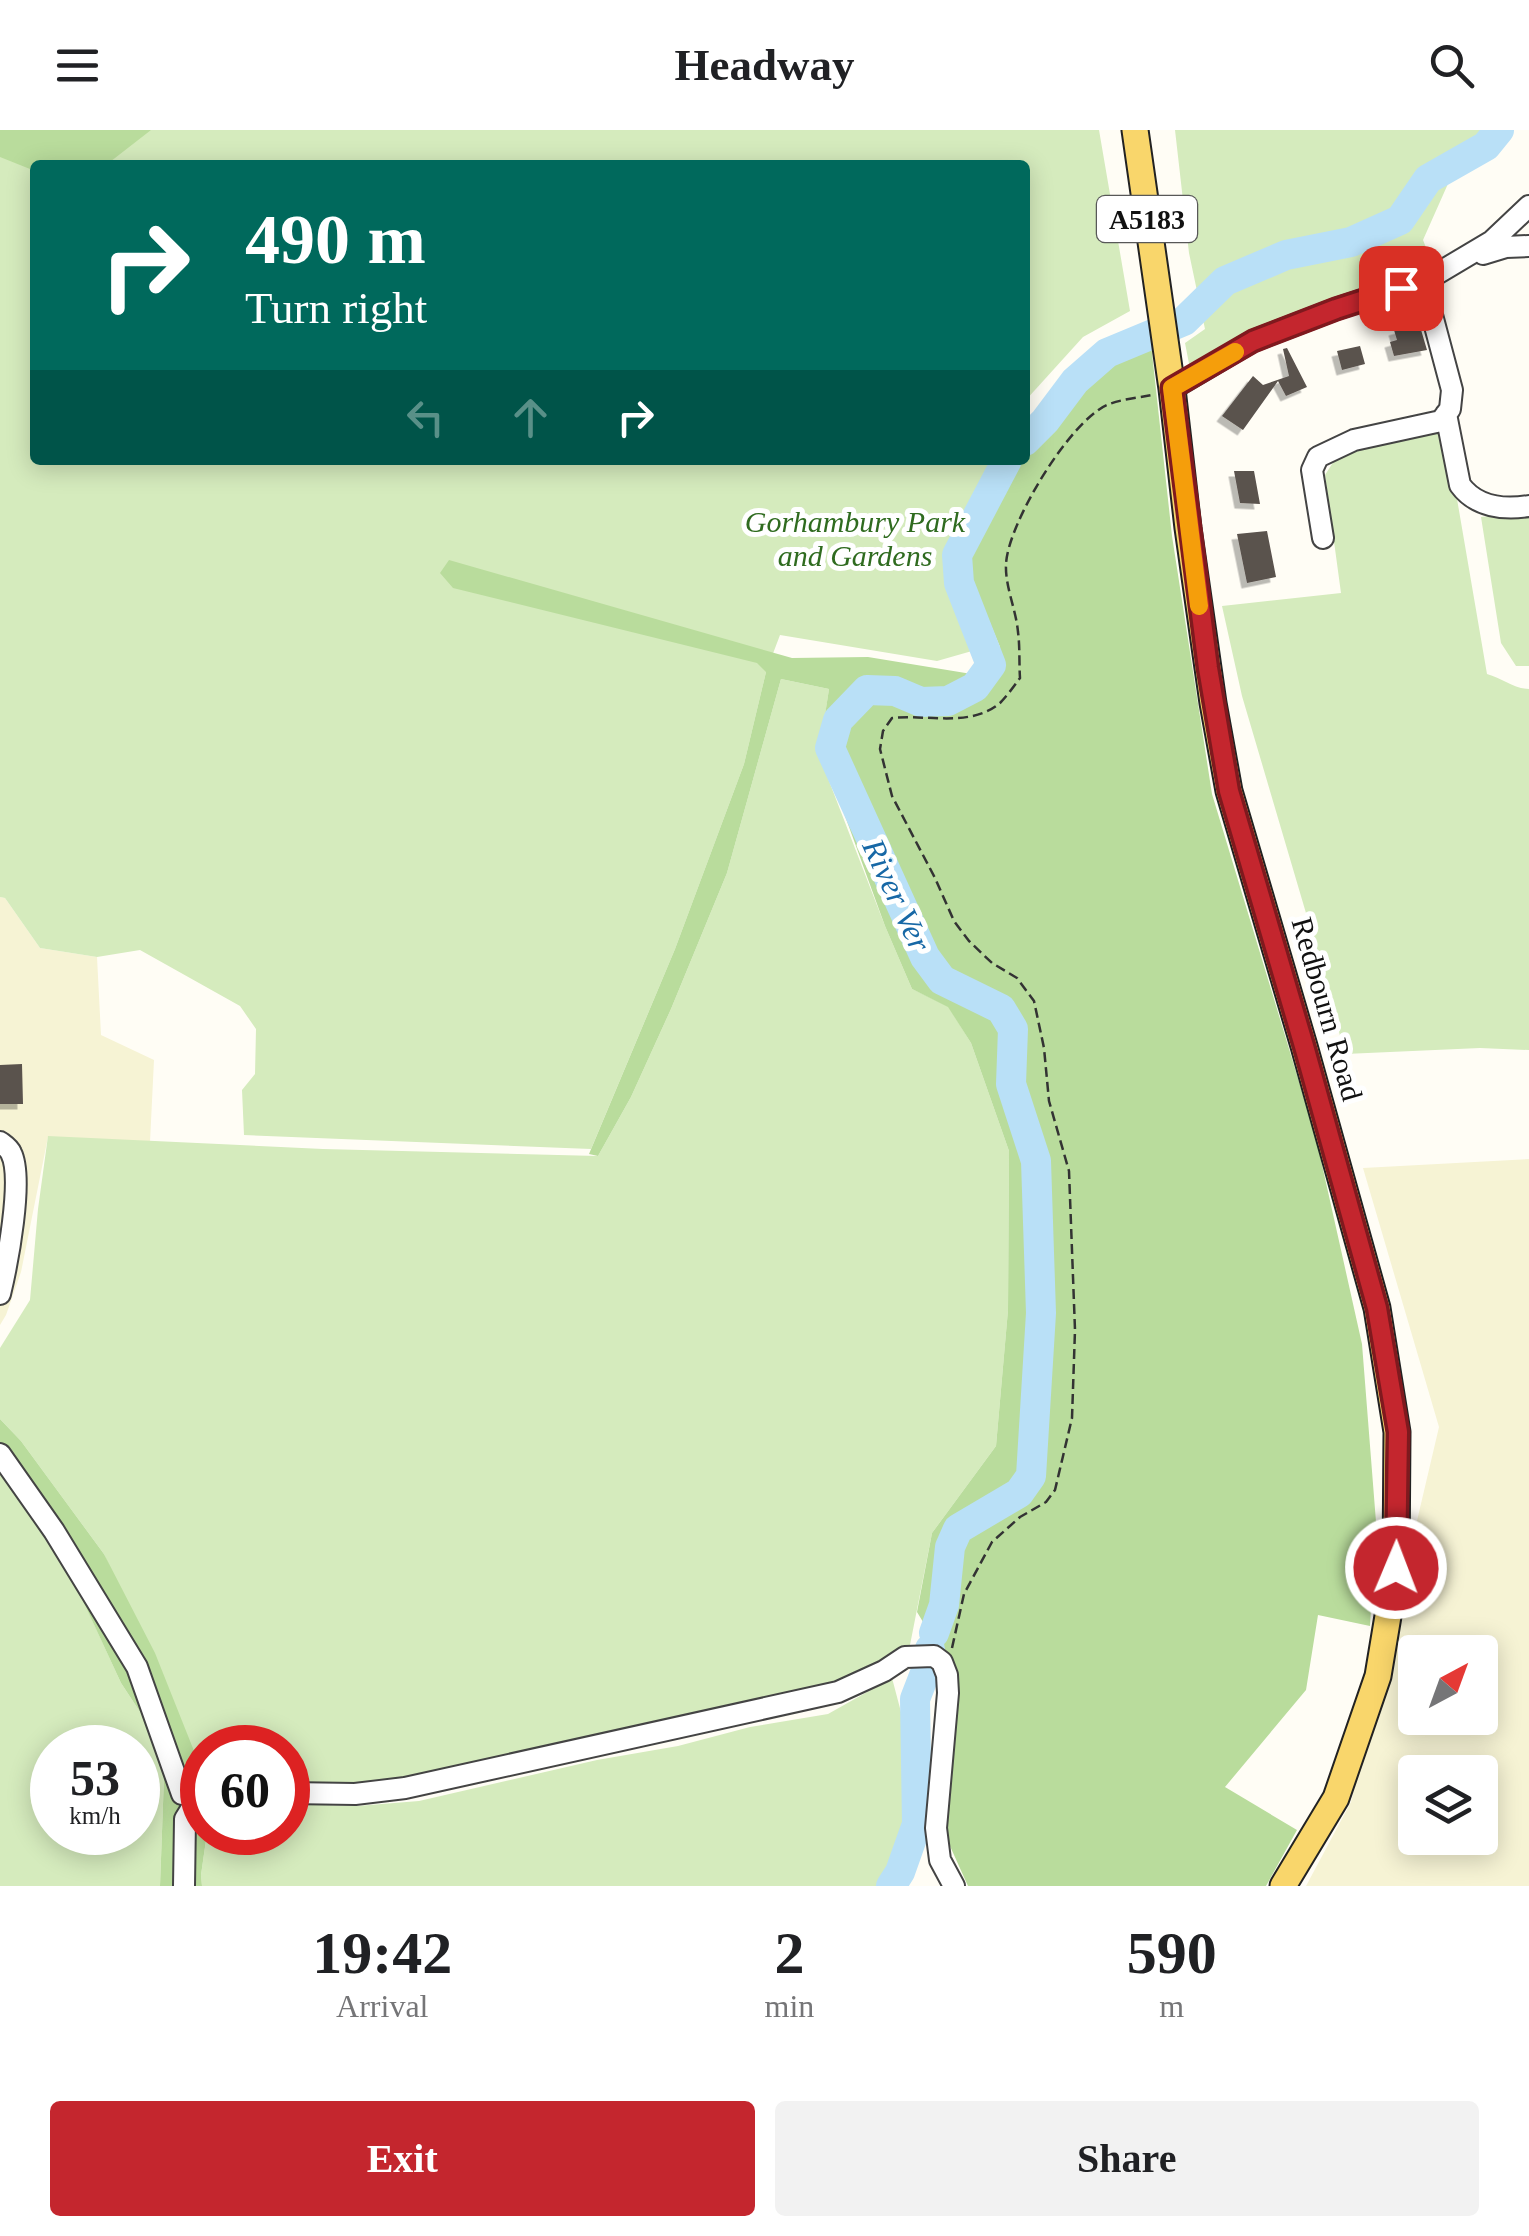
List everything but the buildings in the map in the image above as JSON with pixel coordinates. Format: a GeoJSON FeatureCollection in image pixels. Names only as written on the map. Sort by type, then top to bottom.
{"type":"FeatureCollection","features":[{"type":"Feature","properties":{"kind":"main road","name":"Redbourn Road"},"geometry":{"type":"LineString","coordinates":[[1135,130],[1166,350],[1164,391],[1229,791],[1377,1308],[1398,1432],[1396,1568],[1378,1676],[1336,1798],[1282,1886]]}},
{"type":"Feature","properties":{"kind":"street"},"geometry":{"type":"LineString","coordinates":[[1164,391],[1253,341],[1422,281],[1492,241],[1529,206]]}},
{"type":"Feature","properties":{"kind":"street"},"geometry":{"type":"LineString","coordinates":[[1462,260],[1506,246],[1529,246]]}},
{"type":"Feature","properties":{"kind":"street"},"geometry":{"type":"LineString","coordinates":[[1323,538],[1312,470],[1318,456],[1354,440],[1441,421],[1450,409],[1452,390],[1422,281]]}},
{"type":"Feature","properties":{"kind":"street"},"geometry":{"type":"LineString","coordinates":[[1446,414],[1464,491],[1499,508],[1529,506]]}},
{"type":"Feature","properties":{"kind":"street"},"geometry":{"type":"LineString","coordinates":[[0,1142],[11,1153],[17,1174],[7,1196],[8,1255],[0,1294]]}},
{"type":"Feature","properties":{"kind":"street"},"geometry":{"type":"LineString","coordinates":[[0,1454],[54,1531],[136,1667],[180,1788]]}},
{"type":"Feature","properties":{"kind":"street"},"geometry":{"type":"LineString","coordinates":[[310,1793],[356,1794],[405,1788],[838,1692],[905,1656],[938,1659],[948,1693],[936,1828],[940,1860],[954,1886]]}},
{"type":"Feature","properties":{"kind":"street"},"geometry":{"type":"LineString","coordinates":[[184,1855],[184,1886]]}},
{"type":"Feature","properties":{"kind":"path"},"geometry":{"type":"LineString","coordinates":[[938,1659],[954,1645],[964,1594],[992,1542],[1020,1517],[1046,1502],[1055,1490],[1072,1418],[1075,1330],[1068,1171],[1049,1100],[1034,1001],[1017,978],[992,962],[954,921],[892,796],[880,749],[883,730],[892,718],[974,717],[1000,703],[1020,678],[1018,630],[1006,566],[1010,539],[1024,507],[1066,444],[1087,421],[1106,406],[1164,391]]}},
{"type":"Feature","properties":{"kind":"shaded area"},"geometry":{"type":"Polygon","coordinates":[[[0,897],[5,898],[40,948],[97,957],[101,1035],[154,1060],[150,1142],[48,1137],[21,1272],[0,1325],[0,897]]]}},
{"type":"Feature","properties":{"kind":"shaded area"},"geometry":{"type":"Polygon","coordinates":[[[1529,1159],[1529,1886],[1306,1886],[1351,1802],[1439,1427],[1363,1168],[1529,1159]]]}},
{"type":"Feature","properties":{"kind":"green space","name":"Gorhambury Park and Gardens"},"geometry":{"type":"Polygon","coordinates":[[[0,130],[1099,130],[1130,311],[1083,337],[1030,395],[1030,160],[30,160],[30,465],[991,465],[950,548],[952,593],[972,651],[937,661],[780,635],[766,672],[744,764],[675,949],[591,1149],[244,1135],[242,1090],[255,1074],[256,1029],[240,1006],[140,950],[97,957],[40,948],[5,898],[0,897],[0,130]]]}},
{"type":"Feature","properties":{"kind":"green space"},"geometry":{"type":"Polygon","coordinates":[[[0,130],[151,130],[112,160],[30,160],[30,169],[0,157],[0,130]]]}},
{"type":"Feature","properties":{"kind":"green space"},"geometry":{"type":"Polygon","coordinates":[[[1175,130],[1482,130],[1451,177],[1423,240],[1434,268],[1191,374],[1185,343],[1205,329],[1189,253],[1175,130]]]}},
{"type":"Feature","properties":{"kind":"green space"},"geometry":{"type":"Polygon","coordinates":[[[1151,344],[1172,536],[1212,794],[1316,1138],[1362,1344],[1376,1522],[1370,1626],[1318,1615],[1306,1690],[1225,1787],[1297,1830],[1266,1886],[968,1886],[945,1835],[955,1741],[951,1668],[917,1612],[932,1533],[996,1446],[1008,1310],[1009,1151],[971,1043],[948,1007],[912,989],[885,926],[820,747],[829,689],[781,679],[727,873],[631,1097],[598,1156],[589,1154],[675,949],[744,764],[766,672],[757,663],[453,588],[440,573],[449,560],[792,658],[868,657],[996,678],[1000,647],[965,563],[1012,465],[1030,465],[1030,442],[1108,361],[1151,344]]]}},
{"type":"Feature","properties":{"kind":"green space"},"geometry":{"type":"Polygon","coordinates":[[[1444,423],[1487,674],[1529,689],[1529,1050],[1480,1048],[1345,1054],[1242,696],[1222,606],[1341,593],[1325,475],[1343,453],[1444,423]]]}},
{"type":"Feature","properties":{"kind":"green space"},"geometry":{"type":"Polygon","coordinates":[[[1529,512],[1529,666],[1516,666],[1501,643],[1481,517],[1529,512]]]}},
{"type":"Feature","properties":{"kind":"green space"},"geometry":{"type":"Polygon","coordinates":[[[781,679],[829,689],[819,755],[885,926],[912,989],[948,1006],[971,1043],[1009,1151],[1008,1310],[996,1446],[932,1533],[910,1645],[861,1673],[765,1703],[411,1784],[310,1786],[310,1725],[181,1725],[104,1554],[21,1441],[0,1419],[0,1348],[30,1300],[48,1136],[598,1156],[631,1097],[727,873],[781,679]]]}},
{"type":"Feature","properties":{"kind":"green space"},"geometry":{"type":"Polygon","coordinates":[[[0,1419],[21,1441],[104,1554],[155,1653],[184,1725],[180,1725],[180,1855],[204,1855],[202,1886],[160,1886],[164,1777],[160,1765],[160,1725],[146,1725],[121,1683],[52,1534],[0,1474],[0,1419]]]}},
{"type":"Feature","properties":{"kind":"green space"},"geometry":{"type":"Polygon","coordinates":[[[0,1474],[52,1533],[121,1683],[146,1725],[30,1725],[30,1855],[160,1855],[160,1765],[164,1777],[160,1886],[0,1886],[0,1474]]]}},
{"type":"Feature","properties":{"kind":"green space"},"geometry":{"type":"Polygon","coordinates":[[[892,1678],[906,1731],[909,1821],[899,1850],[878,1886],[202,1886],[204,1855],[310,1855],[310,1805],[419,1801],[750,1727],[828,1714],[892,1678]]]}},
{"type":"Feature","properties":{"kind":"waterway","name":"River Ver"},"geometry":{"type":"LineString","coordinates":[[1030,436],[1075,381],[1107,353],[1184,321],[1225,281],[1286,255],[1351,242],[1400,220],[1428,179],[1486,146],[1499,130]]}},
{"type":"Feature","properties":{"kind":"waterway","name":"River Ver"},"geometry":{"type":"LineString","coordinates":[[934,1633],[944,1605],[950,1547],[958,1529],[1019,1493],[1031,1476],[1041,1313],[1036,1161],[1011,1084],[1013,1029],[1001,1009],[942,980],[925,957],[830,748],[838,720],[867,690],[895,691],[921,702],[948,701],[975,687],[991,665],[959,583],[957,555],[1004,465]]}},
{"type":"Feature","properties":{"kind":"waterway","name":"River Ver"},"geometry":{"type":"LineString","coordinates":[[891,1886],[917,1824],[915,1699],[930,1649]]}},
{"type":"Feature","properties":{"kind":"slow traffic"},"geometry":{"type":"LineString","coordinates":[[1199,606],[1172,388],[1235,352]]}},
{"type":"Feature","properties":{"kind":"route"},"geometry":{"type":"LineString","coordinates":[[1396,1568],[1398,1432],[1377,1308],[1229,791],[1188,528],[1172,388],[1253,341],[1401,288]]}}]}
